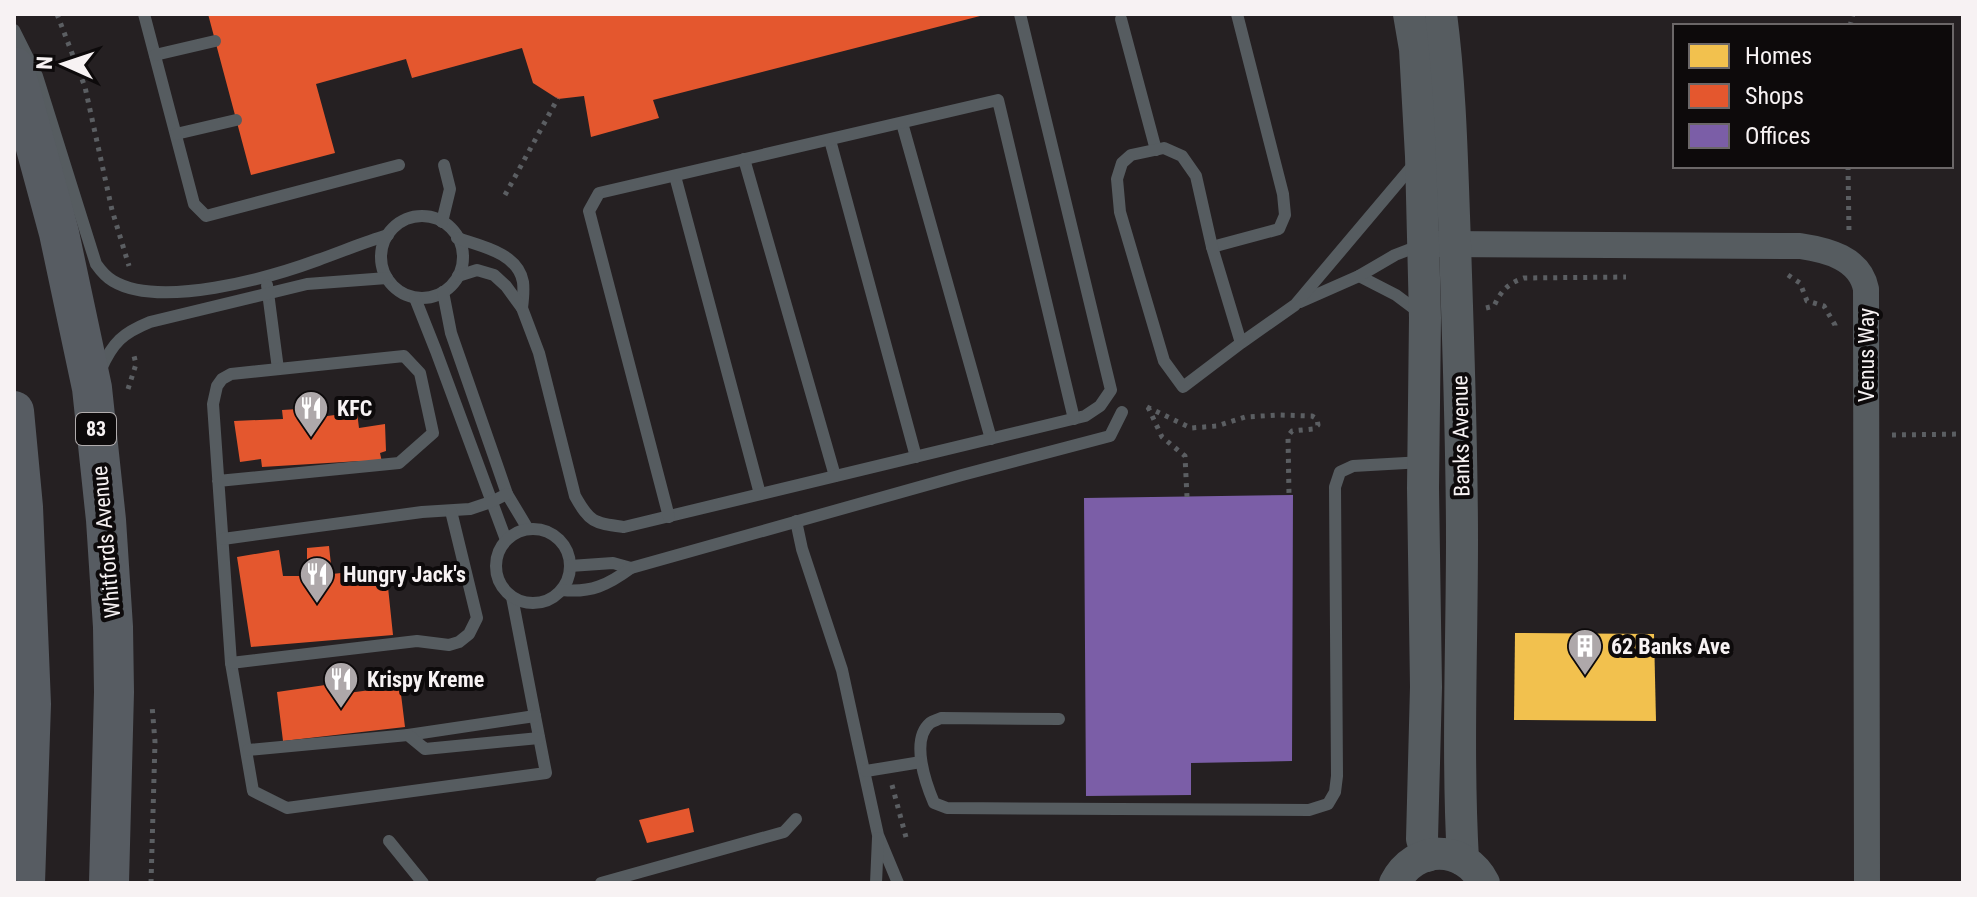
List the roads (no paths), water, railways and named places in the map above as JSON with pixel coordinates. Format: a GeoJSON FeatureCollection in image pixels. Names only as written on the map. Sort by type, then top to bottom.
{"type":"FeatureCollection","features":[{"type":"Feature","properties":{"kind":"main road","name":"Whitfords Avenue"},"geometry":{"type":"LineString","coordinates":[[14,67],[59,233],[92,388],[113,627],[109,883]]}},
{"type":"Feature","properties":{"kind":"main road"},"geometry":{"type":"LineString","coordinates":[[14,411],[24,522],[31,704],[25,883]]}},
{"type":"Feature","properties":{"kind":"main road"},"geometry":{"type":"LineString","coordinates":[[113,708],[135,745],[137,883]]}},
{"type":"Feature","properties":{"kind":"street","name":"Banks Avenue"},"geometry":{"type":"LineString","coordinates":[[1409,14],[1415,49],[1421,156],[1440,244],[1460,368],[1460,803],[1479,876]]}},
{"type":"Feature","properties":{"kind":"street","name":"Banks Avenue"},"geometry":{"type":"LineString","coordinates":[[1427,856],[1422,839],[1426,687],[1425,318],[1440,244],[1452,139],[1441,14]]}},
{"type":"Feature","properties":{"kind":"street","name":"Venus Way"},"geometry":{"type":"LineString","coordinates":[[1440,244],[1800,246],[1821,250],[1849,262],[1860,272],[1866,289],[1867,883]]}},
{"type":"Feature","properties":{"kind":"street"},"geometry":{"type":"LineString","coordinates":[[1395,883],[1412,862],[1427,856],[1449,854],[1479,876]]}},
{"type":"Feature","properties":{"kind":"lane"},"geometry":{"type":"LineString","coordinates":[[144,14],[194,204],[206,216],[399,165]]}},
{"type":"Feature","properties":{"kind":"lane"},"geometry":{"type":"LineString","coordinates":[[458,276],[477,270],[494,275],[522,308],[539,353],[575,496],[585,515],[603,525],[624,527],[669,517],[1085,416],[1100,406],[1111,390],[1020,14]]}},
{"type":"Feature","properties":{"kind":"lane"},"geometry":{"type":"LineString","coordinates":[[1212,247],[1279,229],[1285,215],[1283,194],[1237,14]]}},
{"type":"Feature","properties":{"kind":"lane"},"geometry":{"type":"LineString","coordinates":[[1121,19],[1156,150]]}},
{"type":"Feature","properties":{"kind":"lane"},"geometry":{"type":"LineString","coordinates":[[14,30],[37,76],[96,264],[115,282],[134,290],[164,293],[207,288],[266,277],[388,235]]}},
{"type":"Feature","properties":{"kind":"lane"},"geometry":{"type":"LineString","coordinates":[[155,55],[215,41]]}},
{"type":"Feature","properties":{"kind":"lane"},"geometry":{"type":"LineString","coordinates":[[669,517],[589,211],[599,193],[998,100],[1074,419]]}},
{"type":"Feature","properties":{"kind":"lane"},"geometry":{"type":"LineString","coordinates":[[176,134],[236,120]]}},
{"type":"Feature","properties":{"kind":"lane"},"geometry":{"type":"LineString","coordinates":[[902,123],[991,439]]}},
{"type":"Feature","properties":{"kind":"lane"},"geometry":{"type":"LineString","coordinates":[[830,140],[916,457]]}},
{"type":"Feature","properties":{"kind":"lane"},"geometry":{"type":"LineString","coordinates":[[1241,343],[1212,247],[1196,176],[1182,156],[1164,148],[1131,155],[1122,163],[1117,179],[1120,212],[1164,361],[1183,387],[1295,305],[1359,276],[1395,255],[1440,244]]}},
{"type":"Feature","properties":{"kind":"lane"},"geometry":{"type":"LineString","coordinates":[[1295,305],[1421,156]]}},
{"type":"Feature","properties":{"kind":"lane"},"geometry":{"type":"LineString","coordinates":[[744,159],[835,476]]}},
{"type":"Feature","properties":{"kind":"lane"},"geometry":{"type":"LineString","coordinates":[[442,222],[450,189],[444,165]]}},
{"type":"Feature","properties":{"kind":"lane"},"geometry":{"type":"LineString","coordinates":[[675,176],[760,494]]}},
{"type":"Feature","properties":{"kind":"lane"},"geometry":{"type":"LineString","coordinates":[[412,218],[433,218],[442,222],[453,231],[463,257],[452,285],[443,292],[425,298],[415,298],[394,288],[382,268],[381,257],[388,235],[402,221],[412,218]]}},
{"type":"Feature","properties":{"kind":"lane"},"geometry":{"type":"LineString","coordinates":[[457,238],[495,251],[510,260],[518,269],[523,283],[522,308]]}},
{"type":"Feature","properties":{"kind":"lane"},"geometry":{"type":"LineString","coordinates":[[1359,276],[1396,295],[1425,318]]}},
{"type":"Feature","properties":{"kind":"lane"},"geometry":{"type":"LineString","coordinates":[[266,277],[278,369]]}},
{"type":"Feature","properties":{"kind":"lane"},"geometry":{"type":"LineString","coordinates":[[92,388],[108,352],[130,330],[150,322],[307,284],[387,278]]}},
{"type":"Feature","properties":{"kind":"lane"},"geometry":{"type":"LineString","coordinates":[[443,292],[451,333],[507,494],[528,529]]}},
{"type":"Feature","properties":{"kind":"lane"},"geometry":{"type":"LineString","coordinates":[[415,298],[506,540]]}},
{"type":"Feature","properties":{"kind":"lane"},"geometry":{"type":"LineString","coordinates":[[218,481],[399,463],[433,433],[420,373],[404,356],[231,374],[217,386],[213,404],[218,481],[223,539],[231,663],[253,791],[287,808],[546,773],[516,621],[520,617],[518,600]]}},
{"type":"Feature","properties":{"kind":"lane"},"geometry":{"type":"LineString","coordinates":[[562,590],[580,592],[611,582],[631,568],[1110,436],[1122,412]]}},
{"type":"Feature","properties":{"kind":"lane"},"geometry":{"type":"LineString","coordinates":[[1059,719],[941,718],[929,724],[922,738],[921,762],[934,803],[947,808],[1309,810],[1328,804],[1335,792],[1337,776],[1335,487],[1340,472],[1353,466],[1423,462]]}},
{"type":"Feature","properties":{"kind":"lane"},"geometry":{"type":"LineString","coordinates":[[223,539],[422,512],[470,509],[507,494]]}},
{"type":"Feature","properties":{"kind":"lane"},"geometry":{"type":"LineString","coordinates":[[231,663],[417,641],[449,645],[459,642],[469,634],[477,618],[451,511]]}},
{"type":"Feature","properties":{"kind":"lane"},"geometry":{"type":"LineString","coordinates":[[796,521],[802,549],[842,670],[878,835],[898,883]]}},
{"type":"Feature","properties":{"kind":"lane"},"geometry":{"type":"LineString","coordinates":[[528,529],[539,529],[557,538],[569,555],[568,578],[562,590],[535,604],[518,600],[504,590],[498,581],[496,560],[506,540],[528,529]]}},
{"type":"Feature","properties":{"kind":"lane"},"geometry":{"type":"LineString","coordinates":[[570,566],[613,563],[631,568]]}},
{"type":"Feature","properties":{"kind":"lane"},"geometry":{"type":"LineString","coordinates":[[248,750],[408,735],[535,716]]}},
{"type":"Feature","properties":{"kind":"lane"},"geometry":{"type":"LineString","coordinates":[[408,735],[425,749],[539,738]]}},
{"type":"Feature","properties":{"kind":"lane"},"geometry":{"type":"LineString","coordinates":[[866,771],[921,762]]}},
{"type":"Feature","properties":{"kind":"lane"},"geometry":{"type":"LineString","coordinates":[[601,883],[784,832],[796,819]]}},
{"type":"Feature","properties":{"kind":"lane"},"geometry":{"type":"LineString","coordinates":[[876,883],[878,835]]}},
{"type":"Feature","properties":{"kind":"lane"},"geometry":{"type":"LineString","coordinates":[[389,841],[423,883]]}},
{"type":"Feature","properties":{"kind":"place","name":"KFC"},"geometry":{"type":"Point","coordinates":[311,439]}},
{"type":"Feature","properties":{"kind":"place","name":"Hungry Jack's"},"geometry":{"type":"Point","coordinates":[317,605]}},
{"type":"Feature","properties":{"kind":"place","name":"62 Banks Ave"},"geometry":{"type":"Point","coordinates":[1585,677]}},
{"type":"Feature","properties":{"kind":"place","name":"Krispy Kreme"},"geometry":{"type":"Point","coordinates":[341,710]}}]}
